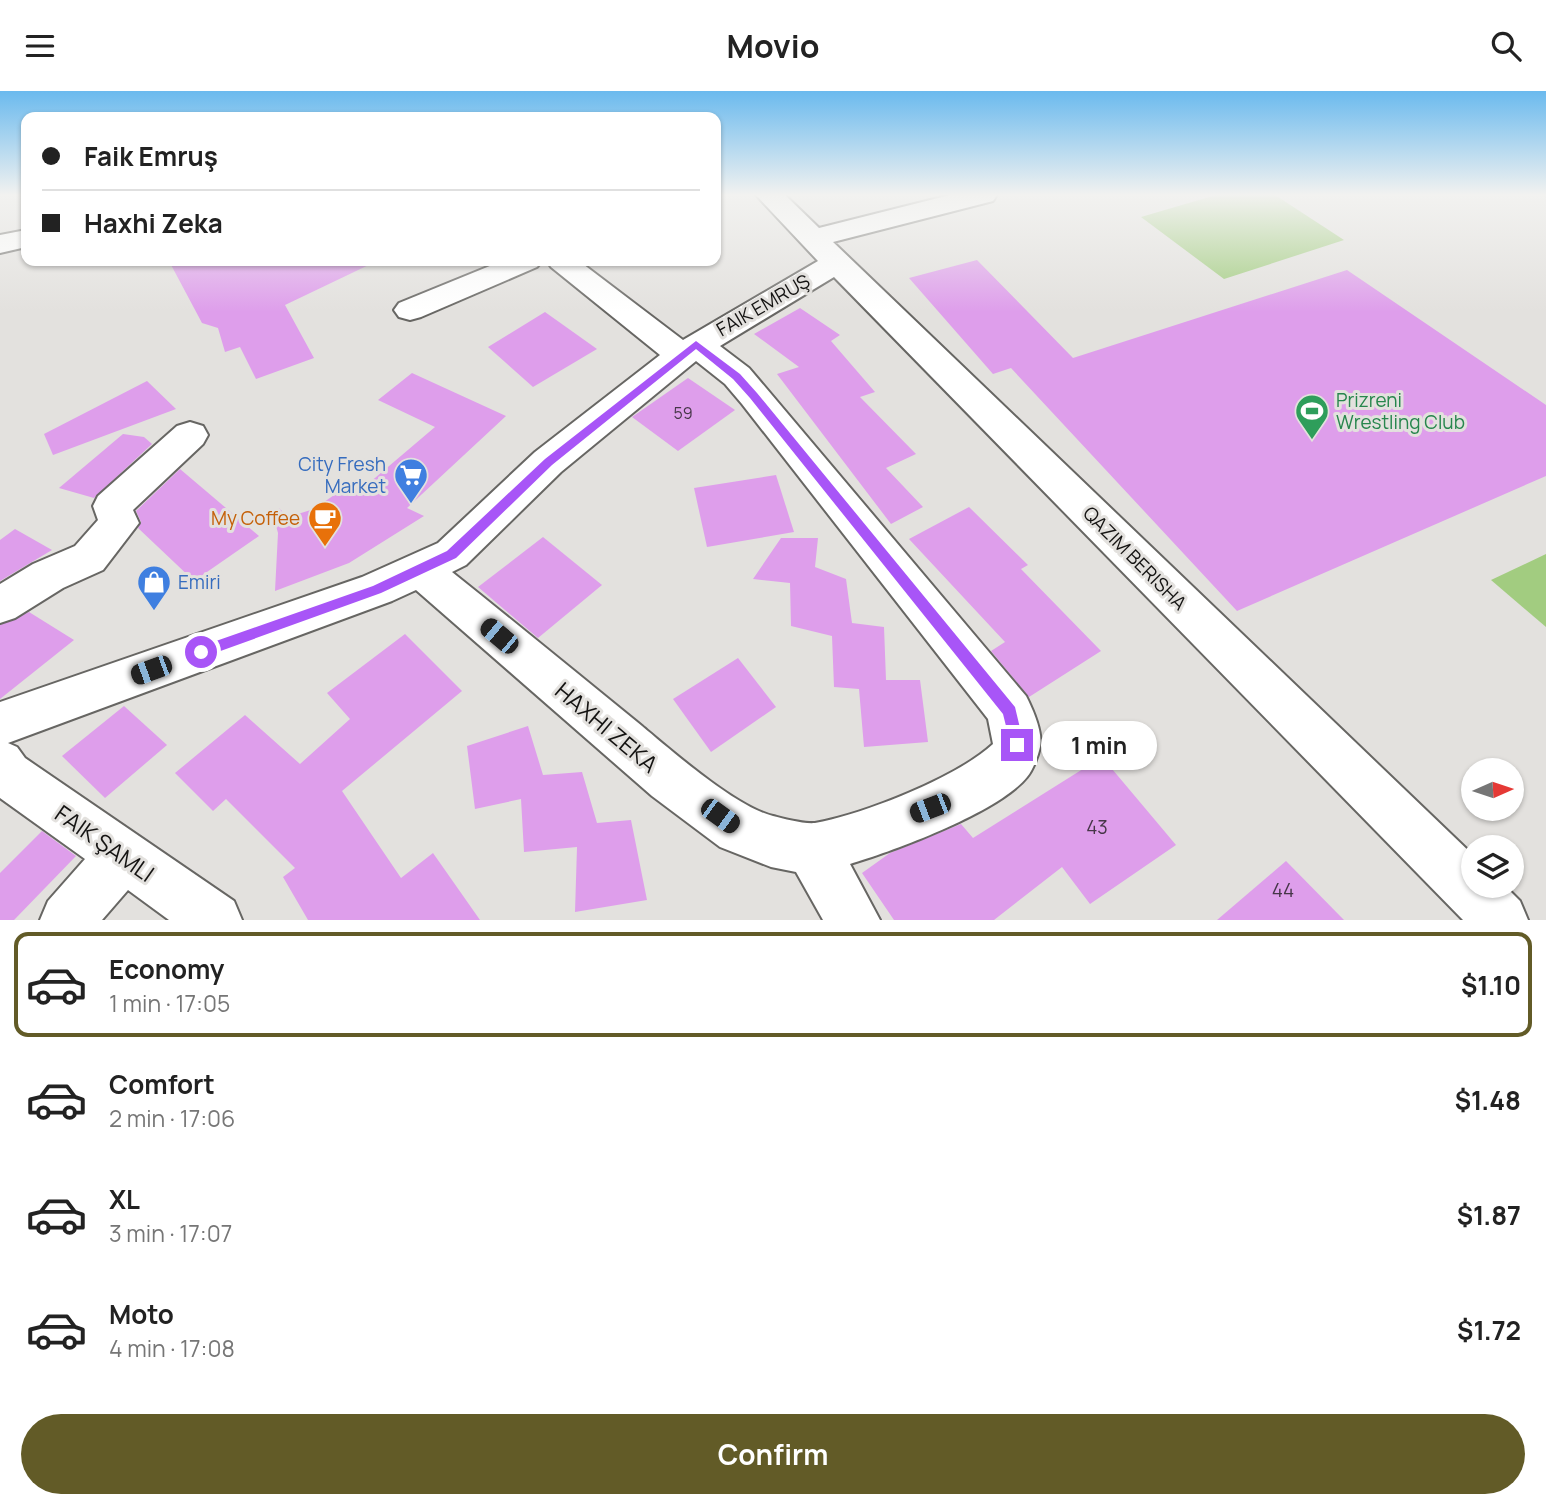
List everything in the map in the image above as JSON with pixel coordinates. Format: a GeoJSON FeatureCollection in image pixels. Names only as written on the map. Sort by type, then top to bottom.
{"type":"FeatureCollection","features":[{"type":"Feature","properties":{"kind":"street","name":"QAZIM BERISHA"},"geometry":{"type":"LineString","coordinates":[[808,234],[1501,920]]}},
{"type":"Feature","properties":{"kind":"street","name":"FAIK EMRUŞ"},"geometry":{"type":"LineString","coordinates":[[0,724],[364,594],[452,554],[548,462],[688,350],[825,250],[872,234]]}},
{"type":"Feature","properties":{"kind":"street"},"geometry":{"type":"LineString","coordinates":[[0,244],[21,240]]}},
{"type":"Feature","properties":{"kind":"street"},"geometry":{"type":"LineString","coordinates":[[410,310],[515,266]]}},
{"type":"Feature","properties":{"kind":"street","name":"HAXHI ZEKA"},"geometry":{"type":"LineString","coordinates":[[421,570],[669,779],[738,829],[771,841],[812,849],[857,836],[954,799],[996,774],[1012,758],[1017,745],[1010,711],[737,376],[688,350],[568,266]]}},
{"type":"Feature","properties":{"kind":"street"},"geometry":{"type":"LineString","coordinates":[[0,605],[48,576],[89,558],[119,523],[112,506],[190,435]]}},
{"type":"Feature","properties":{"kind":"street","name":"FAIK ŞAMLI"},"geometry":{"type":"LineString","coordinates":[[3,773],[215,920]]}},
{"type":"Feature","properties":{"kind":"street"},"geometry":{"type":"LineString","coordinates":[[812,849],[853,920]]}},
{"type":"Feature","properties":{"kind":"street"},"geometry":{"type":"LineString","coordinates":[[67,920],[123,856]]}},
{"type":"Feature","properties":{"kind":"green space"},"geometry":{"type":"Polygon","coordinates":[[[1163,234],[1334,234],[1344,240],[1224,279],[1163,234]]]}},
{"type":"Feature","properties":{"kind":"green space"},"geometry":{"type":"Polygon","coordinates":[[[1546,554],[1546,627],[1491,580],[1546,554]]]}},
{"type":"Feature","properties":{"kind":"building","name":"Prizreni Wrestling Club"},"geometry":{"type":"Polygon","coordinates":[[[977,260],[1073,358],[1347,270],[1546,405],[1546,476],[1237,611],[1011,368],[993,374],[909,278],[977,260]]]}},
{"type":"Feature","properties":{"kind":"building"},"geometry":{"type":"Polygon","coordinates":[[[172,266],[367,266],[285,305],[314,358],[256,379],[240,347],[225,352],[218,328],[202,323],[172,266]]]}},
{"type":"Feature","properties":{"kind":"building"},"geometry":{"type":"Polygon","coordinates":[[[800,308],[840,335],[831,341],[875,392],[860,397],[916,454],[886,468],[923,507],[891,524],[777,374],[799,367],[754,334],[800,308]]]}},
{"type":"Feature","properties":{"kind":"building"},"geometry":{"type":"Polygon","coordinates":[[[545,312],[597,349],[533,387],[488,347],[545,312]]]}},
{"type":"Feature","properties":{"kind":"building"},"geometry":{"type":"Polygon","coordinates":[[[412,373],[506,416],[407,508],[424,516],[349,563],[275,591],[278,533],[275,522],[278,521],[279,508],[288,517],[314,509],[350,484],[362,489],[435,427],[378,400],[412,373]]]}},
{"type":"Feature","properties":{"kind":"building"},"geometry":{"type":"Polygon","coordinates":[[[688,378],[735,410],[678,451],[632,417],[688,378]]]}},
{"type":"Feature","properties":{"kind":"building"},"geometry":{"type":"Polygon","coordinates":[[[147,381],[176,409],[53,455],[44,434],[147,381]]]}},
{"type":"Feature","properties":{"kind":"building"},"geometry":{"type":"Polygon","coordinates":[[[123,434],[144,437],[152,444],[94,498],[59,488],[123,434]]]}},
{"type":"Feature","properties":{"kind":"building"},"geometry":{"type":"Polygon","coordinates":[[[180,469],[259,536],[194,581],[138,528],[141,522],[136,511],[180,469]]]}},
{"type":"Feature","properties":{"kind":"building"},"geometry":{"type":"Polygon","coordinates":[[[776,475],[794,532],[707,547],[694,488],[776,475]]]}},
{"type":"Feature","properties":{"kind":"building"},"geometry":{"type":"Polygon","coordinates":[[[969,507],[1028,565],[1021,569],[1101,651],[1029,697],[991,651],[1005,642],[909,539],[969,507]]]}},
{"type":"Feature","properties":{"kind":"building"},"geometry":{"type":"Polygon","coordinates":[[[15,529],[52,550],[0,581],[0,540],[15,529]]]}},
{"type":"Feature","properties":{"kind":"building"},"geometry":{"type":"Polygon","coordinates":[[[543,537],[602,585],[538,638],[478,587],[543,537]]]}},
{"type":"Feature","properties":{"kind":"building"},"geometry":{"type":"Polygon","coordinates":[[[781,538],[818,538],[815,567],[846,579],[852,623],[884,627],[886,680],[920,680],[928,742],[864,747],[859,689],[834,687],[832,636],[791,626],[790,583],[753,579],[781,538]]]}},
{"type":"Feature","properties":{"kind":"building"},"geometry":{"type":"Polygon","coordinates":[[[29,612],[74,640],[0,699],[0,625],[29,612]]]}},
{"type":"Feature","properties":{"kind":"building"},"geometry":{"type":"Polygon","coordinates":[[[405,634],[462,691],[342,791],[401,878],[433,853],[480,920],[308,920],[283,877],[295,868],[226,799],[213,811],[175,773],[245,715],[300,764],[350,719],[327,693],[405,634]]]}},
{"type":"Feature","properties":{"kind":"building"},"geometry":{"type":"Polygon","coordinates":[[[738,658],[776,707],[711,752],[673,699],[738,658]]]}},
{"type":"Feature","properties":{"kind":"building"},"geometry":{"type":"Polygon","coordinates":[[[124,706],[167,745],[105,798],[62,756],[124,706]]]}},
{"type":"Feature","properties":{"kind":"building"},"geometry":{"type":"Polygon","coordinates":[[[528,726],[543,775],[582,772],[597,823],[631,820],[647,900],[575,912],[577,847],[524,852],[521,799],[475,809],[467,746],[528,726]]]}},
{"type":"Feature","properties":{"kind":"building"},"geometry":{"type":"Polygon","coordinates":[[[1102,757],[1176,845],[1090,904],[1062,867],[994,920],[894,920],[862,873],[890,853],[961,824],[973,838],[1102,757]]]}},
{"type":"Feature","properties":{"kind":"building"},"geometry":{"type":"Polygon","coordinates":[[[42,831],[76,856],[14,920],[0,920],[0,873],[42,831]]]}},
{"type":"Feature","properties":{"kind":"building"},"geometry":{"type":"Polygon","coordinates":[[[1286,861],[1344,920],[1217,920],[1286,861]]]}},
{"type":"Feature","properties":{"kind":"place","name":"Prizreni Wrestling Club"},"geometry":{"type":"Point","coordinates":[1312,441]}},
{"type":"Feature","properties":{"kind":"place","name":"City Fresh Market"},"geometry":{"type":"Point","coordinates":[411,505]}},
{"type":"Feature","properties":{"kind":"place","name":"My Coffee"},"geometry":{"type":"Point","coordinates":[325,548]}},
{"type":"Feature","properties":{"kind":"place","name":"Emiri"},"geometry":{"type":"Point","coordinates":[154,612]}},
{"type":"Feature","properties":{"kind":"route"},"geometry":{"type":"LineString","coordinates":[[201,652],[377,589],[452,554],[548,462],[696,344],[737,376],[1010,711],[1017,745]]}}]}
